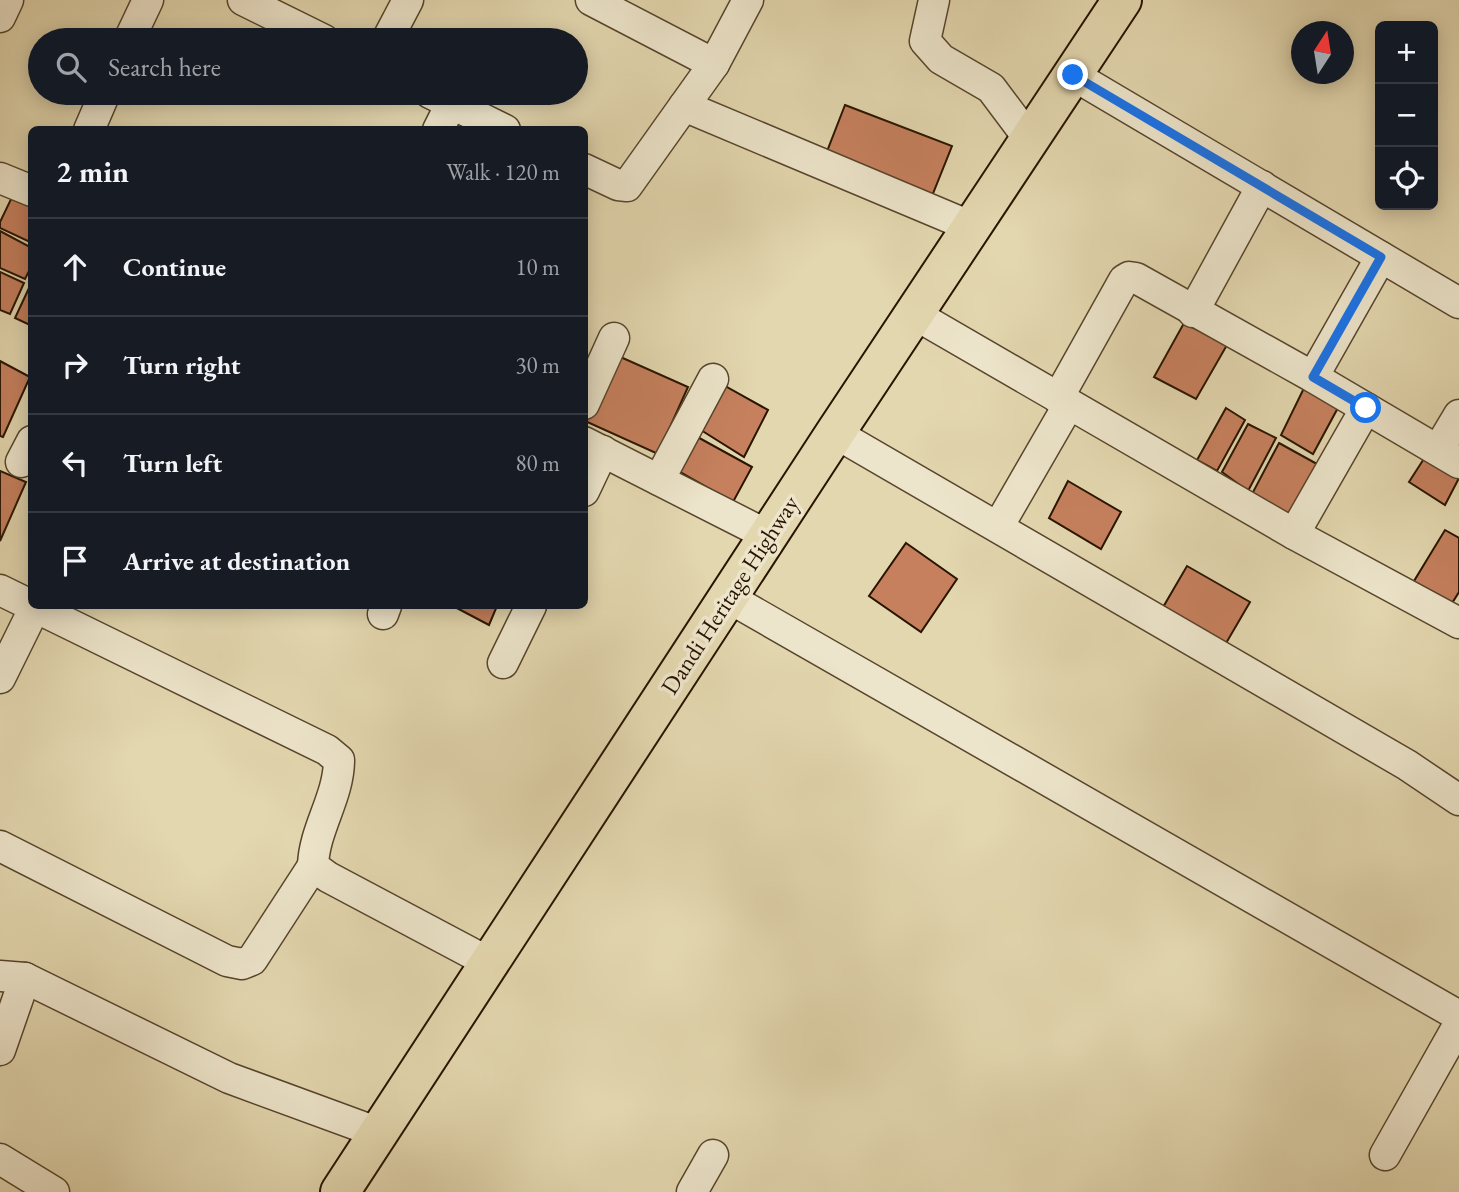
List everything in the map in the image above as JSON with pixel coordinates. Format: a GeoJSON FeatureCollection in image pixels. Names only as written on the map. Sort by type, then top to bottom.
{"type":"FeatureCollection","features":[{"type":"Feature","properties":{"kind":"highway","name":"Dandi Heritage Highway"},"geometry":{"type":"LineString","coordinates":[[340,1192],[835,433],[1122,0]]}},
{"type":"Feature","properties":{"kind":"street"},"geometry":{"type":"LineString","coordinates":[[0,17],[8,0]]}},
{"type":"Feature","properties":{"kind":"street"},"geometry":{"type":"LineString","coordinates":[[135,28],[148,0]]}},
{"type":"Feature","properties":{"kind":"street"},"geometry":{"type":"LineString","coordinates":[[243,0],[300,28]]}},
{"type":"Feature","properties":{"kind":"street"},"geometry":{"type":"LineString","coordinates":[[393,28],[408,0]]}},
{"type":"Feature","properties":{"kind":"street"},"geometry":{"type":"LineString","coordinates":[[591,0],[714,64]]}},
{"type":"Feature","properties":{"kind":"street"},"geometry":{"type":"LineString","coordinates":[[588,171],[618,185],[627,186],[714,64],[748,0]]}},
{"type":"Feature","properties":{"kind":"street"},"geometry":{"type":"LineString","coordinates":[[934,0],[925,41],[941,59],[991,88],[1030,140]]}},
{"type":"Feature","properties":{"kind":"street"},"geometry":{"type":"LineString","coordinates":[[1073,75],[1459,303]]}},
{"type":"Feature","properties":{"kind":"street"},"geometry":{"type":"LineString","coordinates":[[91,126],[100,105]]}},
{"type":"Feature","properties":{"kind":"street"},"geometry":{"type":"LineString","coordinates":[[684,106],[972,227]]}},
{"type":"Feature","properties":{"kind":"street"},"geometry":{"type":"LineString","coordinates":[[440,109],[493,126]]}},
{"type":"Feature","properties":{"kind":"street"},"geometry":{"type":"LineString","coordinates":[[1,182],[28,190]]}},
{"type":"Feature","properties":{"kind":"street"},"geometry":{"type":"LineString","coordinates":[[1193,312],[1262,186]]}},
{"type":"Feature","properties":{"kind":"street"},"geometry":{"type":"LineString","coordinates":[[1313,377],[1381,257]]}},
{"type":"Feature","properties":{"kind":"street"},"geometry":{"type":"LineString","coordinates":[[998,527],[1124,280],[1129,277],[1136,278],[1313,377],[1448,457],[1459,415]]}},
{"type":"Feature","properties":{"kind":"street"},"geometry":{"type":"LineString","coordinates":[[914,314],[1294,534],[1459,623]]}},
{"type":"Feature","properties":{"kind":"street"},"geometry":{"type":"LineString","coordinates":[[588,395],[614,338]]}},
{"type":"Feature","properties":{"kind":"street"},"geometry":{"type":"LineString","coordinates":[[659,480],[713,379]]}},
{"type":"Feature","properties":{"kind":"street"},"geometry":{"type":"LineString","coordinates":[[1294,534],[1366,408]]}},
{"type":"Feature","properties":{"kind":"street"},"geometry":{"type":"LineString","coordinates":[[835,433],[1407,765],[1459,800]]}},
{"type":"Feature","properties":{"kind":"street"},"geometry":{"type":"LineString","coordinates":[[588,473],[594,447],[769,536]]}},
{"type":"Feature","properties":{"kind":"street"},"geometry":{"type":"LineString","coordinates":[[0,590],[28,604]]}},
{"type":"Feature","properties":{"kind":"street"},"geometry":{"type":"LineString","coordinates":[[729,598],[1459,1016]]}},
{"type":"Feature","properties":{"kind":"street"},"geometry":{"type":"LineString","coordinates":[[0,678],[34,609]]}},
{"type":"Feature","properties":{"kind":"street"},"geometry":{"type":"LineString","coordinates":[[0,846],[227,961],[242,964],[252,960],[313,866],[314,851],[339,778],[339,760],[327,750],[39,609]]}},
{"type":"Feature","properties":{"kind":"street"},"geometry":{"type":"LineString","coordinates":[[503,663],[530,609]]}},
{"type":"Feature","properties":{"kind":"street"},"geometry":{"type":"LineString","coordinates":[[313,866],[327,877],[490,964]]}},
{"type":"Feature","properties":{"kind":"street"},"geometry":{"type":"LineString","coordinates":[[0,1050],[13,977],[229,1078],[379,1133]]}},
{"type":"Feature","properties":{"kind":"street"},"geometry":{"type":"LineString","coordinates":[[1385,1155],[1459,1024]]}},
{"type":"Feature","properties":{"kind":"street"},"geometry":{"type":"LineString","coordinates":[[692,1192],[713,1154]]}},
{"type":"Feature","properties":{"kind":"street"},"geometry":{"type":"LineString","coordinates":[[0,1159],[45,1189]]}},
{"type":"Feature","properties":{"kind":"building"},"geometry":{"type":"Polygon","coordinates":[[[845,105],[952,146],[932,196],[826,154],[845,105]]]}},
{"type":"Feature","properties":{"kind":"building"},"geometry":{"type":"Polygon","coordinates":[[[13,195],[28,201],[28,241],[0,228],[0,222],[13,195]]]}},
{"type":"Feature","properties":{"kind":"building"},"geometry":{"type":"Polygon","coordinates":[[[0,231],[28,246],[28,273],[25,279],[0,268],[0,231]]]}},
{"type":"Feature","properties":{"kind":"building"},"geometry":{"type":"Polygon","coordinates":[[[0,272],[24,283],[10,314],[0,310],[0,272]]]}},
{"type":"Feature","properties":{"kind":"building"},"geometry":{"type":"Polygon","coordinates":[[[28,290],[28,324],[15,318],[28,290]]]}},
{"type":"Feature","properties":{"kind":"building"},"geometry":{"type":"Polygon","coordinates":[[[1184,323],[1227,345],[1196,399],[1154,377],[1184,323]]]}},
{"type":"Feature","properties":{"kind":"building"},"geometry":{"type":"Polygon","coordinates":[[[616,355],[688,387],[658,454],[588,422],[588,415],[616,355]]]}},
{"type":"Feature","properties":{"kind":"building"},"geometry":{"type":"Polygon","coordinates":[[[0,361],[28,376],[28,381],[3,437],[0,436],[0,361]]]}},
{"type":"Feature","properties":{"kind":"building"},"geometry":{"type":"Polygon","coordinates":[[[718,382],[768,410],[744,457],[696,427],[718,382]]]}},
{"type":"Feature","properties":{"kind":"building"},"geometry":{"type":"Polygon","coordinates":[[[1306,384],[1340,404],[1313,454],[1281,435],[1306,384]]]}},
{"type":"Feature","properties":{"kind":"building"},"geometry":{"type":"Polygon","coordinates":[[[1226,408],[1245,420],[1217,471],[1197,460],[1226,408]]]}},
{"type":"Feature","properties":{"kind":"building"},"geometry":{"type":"Polygon","coordinates":[[[1248,424],[1276,438],[1248,491],[1222,472],[1248,424]]]}},
{"type":"Feature","properties":{"kind":"building"},"geometry":{"type":"Polygon","coordinates":[[[692,434],[752,467],[733,502],[675,469],[692,434]]]}},
{"type":"Feature","properties":{"kind":"building"},"geometry":{"type":"Polygon","coordinates":[[[1279,443],[1317,464],[1288,515],[1252,494],[1279,443]]]}},
{"type":"Feature","properties":{"kind":"building"},"geometry":{"type":"Polygon","coordinates":[[[1425,457],[1459,478],[1445,505],[1409,482],[1425,457]]]}},
{"type":"Feature","properties":{"kind":"building"},"geometry":{"type":"Polygon","coordinates":[[[0,471],[26,482],[0,541],[0,471]]]}},
{"type":"Feature","properties":{"kind":"building"},"geometry":{"type":"Polygon","coordinates":[[[1068,481],[1121,512],[1101,549],[1049,518],[1068,481]]]}},
{"type":"Feature","properties":{"kind":"building"},"geometry":{"type":"Polygon","coordinates":[[[1445,530],[1459,538],[1459,592],[1449,608],[1411,586],[1445,530]]]}},
{"type":"Feature","properties":{"kind":"building"},"geometry":{"type":"Polygon","coordinates":[[[906,543],[957,579],[921,632],[869,596],[906,543]]]}},
{"type":"Feature","properties":{"kind":"building"},"geometry":{"type":"Polygon","coordinates":[[[1187,566],[1250,602],[1225,645],[1162,609],[1187,566]]]}},
{"type":"Feature","properties":{"kind":"building"},"geometry":{"type":"Polygon","coordinates":[[[459,609],[496,609],[489,625],[459,609]]]}},
{"type":"Feature","properties":{"kind":"route"},"geometry":{"type":"LineString","coordinates":[[1073,75],[1381,257],[1313,377],[1366,408]]}}]}
